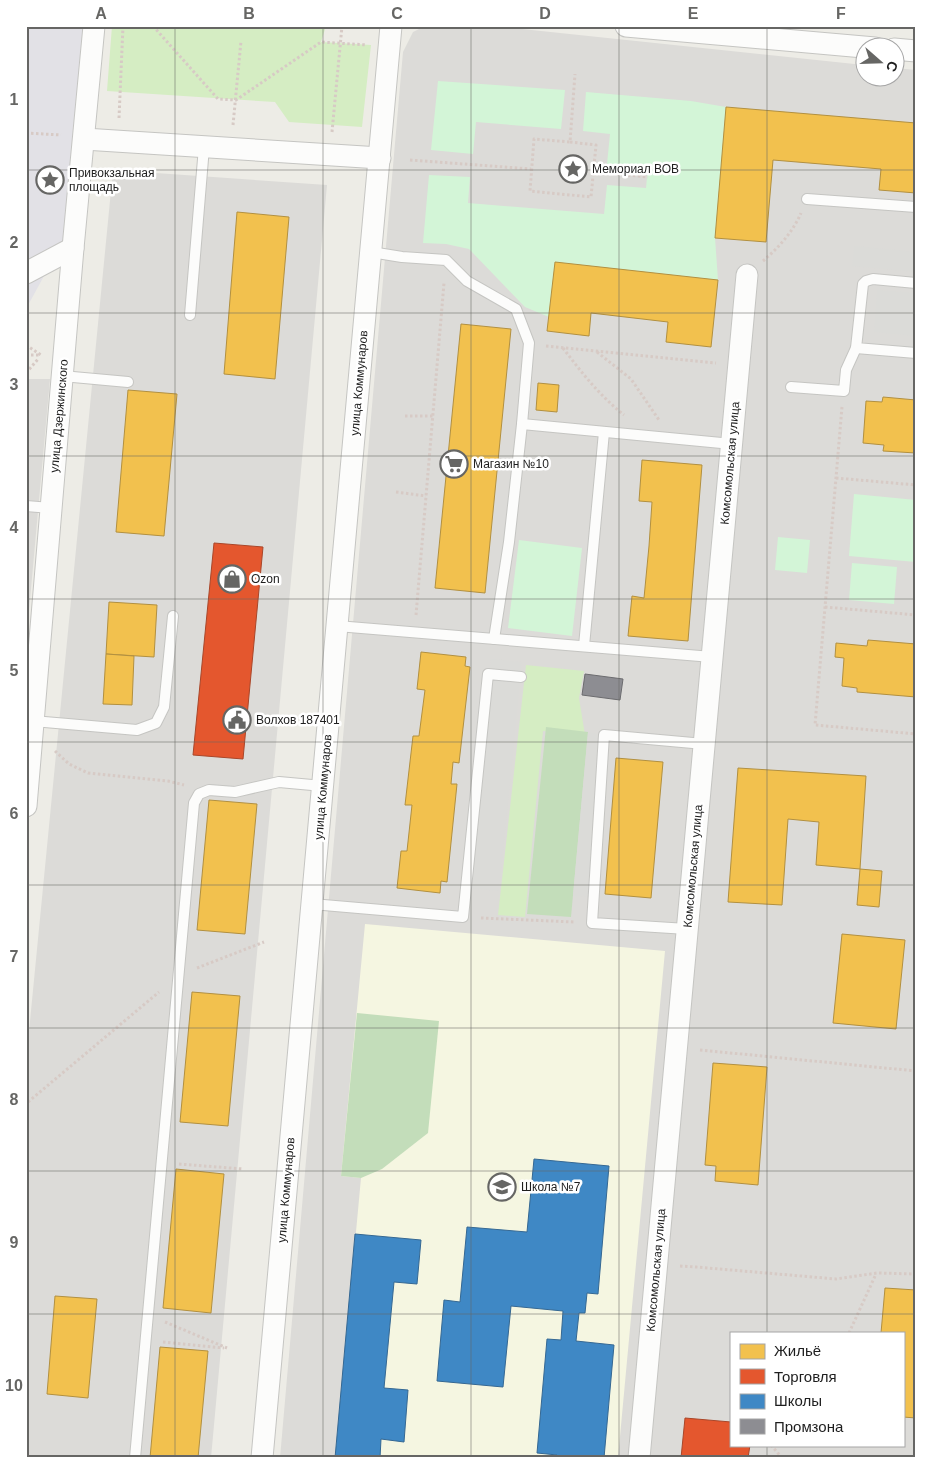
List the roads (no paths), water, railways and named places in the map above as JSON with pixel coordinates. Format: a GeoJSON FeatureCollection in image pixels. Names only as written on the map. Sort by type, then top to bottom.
{"type":"FeatureCollection","features":[{"type":"Feature","properties":{"kind":"street","name":"улица Дзержинского"},"geometry":{"type":"LineString","coordinates":[[26,806],[31,692],[51,508],[73,248],[74,137],[94,26]]}},
{"type":"Feature","properties":{"kind":"street"},"geometry":{"type":"LineString","coordinates":[[626,26],[695,29],[854,46]]}},
{"type":"Feature","properties":{"kind":"street","name":"улица Коммунаров"},"geometry":{"type":"LineString","coordinates":[[262,1458],[391,36]]}},
{"type":"Feature","properties":{"kind":"street"},"geometry":{"type":"LineString","coordinates":[[74,137],[380,158]]}},
{"type":"Feature","properties":{"kind":"street"},"geometry":{"type":"LineString","coordinates":[[26,273],[73,248]]}},
{"type":"Feature","properties":{"kind":"street","name":"Комсомольская улица"},"geometry":{"type":"LineString","coordinates":[[639,1458],[747,275]]}},
{"type":"Feature","properties":{"kind":"lane"},"geometry":{"type":"LineString","coordinates":[[190,315],[204,147]]}},
{"type":"Feature","properties":{"kind":"lane"},"geometry":{"type":"LineString","coordinates":[[806,199],[916,207]]}},
{"type":"Feature","properties":{"kind":"lane"},"geometry":{"type":"LineString","coordinates":[[371,252],[402,257],[446,260],[467,281],[516,309],[529,343],[509,542],[494,639]]}},
{"type":"Feature","properties":{"kind":"lane"},"geometry":{"type":"LineString","coordinates":[[791,387],[844,391],[846,370],[856,348],[863,284],[873,279],[916,283]]}},
{"type":"Feature","properties":{"kind":"lane"},"geometry":{"type":"LineString","coordinates":[[856,348],[916,353]]}},
{"type":"Feature","properties":{"kind":"lane"},"geometry":{"type":"LineString","coordinates":[[62,376],[128,382]]}},
{"type":"Feature","properties":{"kind":"lane"},"geometry":{"type":"LineString","coordinates":[[522,424],[732,444]]}},
{"type":"Feature","properties":{"kind":"lane"},"geometry":{"type":"LineString","coordinates":[[584,646],[604,432]]}},
{"type":"Feature","properties":{"kind":"lane"},"geometry":{"type":"LineString","coordinates":[[26,506],[51,508]]}},
{"type":"Feature","properties":{"kind":"lane"},"geometry":{"type":"LineString","coordinates":[[30,730],[137,730],[156,723],[164,707],[173,616]]}},
{"type":"Feature","properties":{"kind":"lane"},"geometry":{"type":"LineString","coordinates":[[337,626],[712,657]]}},
{"type":"Feature","properties":{"kind":"lane"},"geometry":{"type":"LineString","coordinates":[[312,904],[463,917],[488,674],[521,677]]}},
{"type":"Feature","properties":{"kind":"lane"},"geometry":{"type":"LineString","coordinates":[[687,929],[592,923],[604,735],[704,744]]}},
{"type":"Feature","properties":{"kind":"lane"},"geometry":{"type":"LineString","coordinates":[[135,1458],[194,803],[199,794],[209,790],[235,792],[279,782],[323,786]]}},
{"type":"Feature","properties":{"kind":"place","name":"Мемориал ВОВ"},"geometry":{"type":"Point","coordinates":[573,169]}},
{"type":"Feature","properties":{"kind":"place","name":"Привокзальная площадь"},"geometry":{"type":"Point","coordinates":[50,180]}},
{"type":"Feature","properties":{"kind":"place","name":"Магазин №10"},"geometry":{"type":"Point","coordinates":[454,464]}},
{"type":"Feature","properties":{"kind":"place","name":"Ozon"},"geometry":{"type":"Point","coordinates":[232,579]}},
{"type":"Feature","properties":{"kind":"place","name":"Волхов 187401"},"geometry":{"type":"Point","coordinates":[237,720]}},
{"type":"Feature","properties":{"kind":"place","name":"Школа №7"},"geometry":{"type":"Point","coordinates":[502,1187]}}]}
